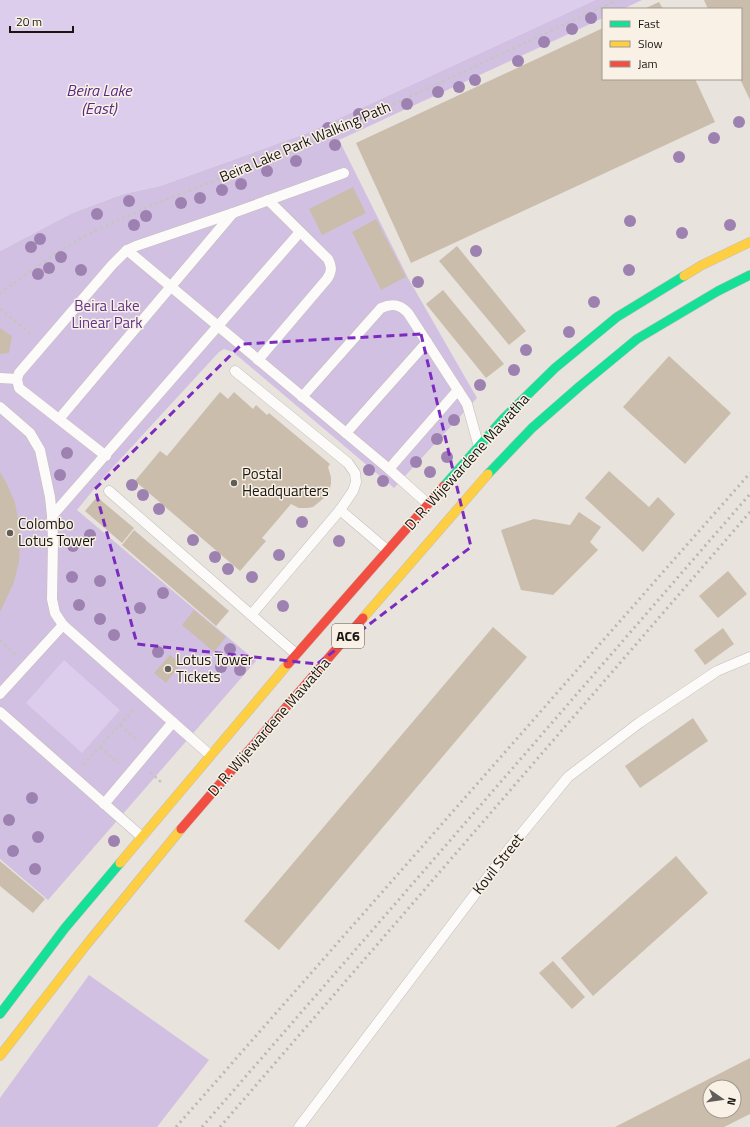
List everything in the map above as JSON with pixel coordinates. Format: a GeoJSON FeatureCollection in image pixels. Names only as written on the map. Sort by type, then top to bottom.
{"type":"FeatureCollection","features":[{"type":"Feature","properties":{"kind":"main road","name":"D. R. Wijewardene Mawatha"},"geometry":{"type":"LineString","coordinates":[[0,1014],[210,755],[296,654],[503,419],[555,368],[617,317],[702,265],[750,242]]}},
{"type":"Feature","properties":{"kind":"main road","name":"D. R. Wijewardene Mawatha"},"geometry":{"type":"LineString","coordinates":[[0,1056],[84,942],[200,806],[500,461],[527,434],[580,386],[637,339],[718,291],[750,275]]}},
{"type":"Feature","properties":{"kind":"lane"},"geometry":{"type":"LineString","coordinates":[[106,456],[19,388],[17,380],[19,373],[107,270],[127,250],[344,173]]}},
{"type":"Feature","properties":{"kind":"lane"},"geometry":{"type":"LineString","coordinates":[[258,360],[327,279],[331,270],[328,259],[268,200]]}},
{"type":"Feature","properties":{"kind":"lane"},"geometry":{"type":"LineString","coordinates":[[59,419],[234,213]]}},
{"type":"Feature","properties":{"kind":"lane"},"geometry":{"type":"LineString","coordinates":[[52,516],[106,456],[217,326],[300,232]]}},
{"type":"Feature","properties":{"kind":"lane"},"geometry":{"type":"LineString","coordinates":[[127,250],[389,469],[428,504]]}},
{"type":"Feature","properties":{"kind":"lane"},"geometry":{"type":"LineString","coordinates":[[302,397],[381,308],[388,304],[395,304],[403,308],[467,404],[479,447]]}},
{"type":"Feature","properties":{"kind":"lane"},"geometry":{"type":"LineString","coordinates":[[346,434],[427,342]]}},
{"type":"Feature","properties":{"kind":"lane"},"geometry":{"type":"LineString","coordinates":[[235,371],[352,467],[355,472],[356,482],[353,491],[340,510],[251,615]]}},
{"type":"Feature","properties":{"kind":"lane"},"geometry":{"type":"LineString","coordinates":[[0,378],[17,380]]}},
{"type":"Feature","properties":{"kind":"lane"},"geometry":{"type":"LineString","coordinates":[[389,469],[458,390]]}},
{"type":"Feature","properties":{"kind":"lane"},"geometry":{"type":"LineString","coordinates":[[0,407],[30,432],[38,446],[52,516],[52,599],[55,613],[63,625],[210,755]]}},
{"type":"Feature","properties":{"kind":"lane"},"geometry":{"type":"LineString","coordinates":[[109,491],[296,654]]}},
{"type":"Feature","properties":{"kind":"lane"},"geometry":{"type":"LineString","coordinates":[[340,510],[387,550]]}},
{"type":"Feature","properties":{"kind":"lane"},"geometry":{"type":"LineString","coordinates":[[0,694],[63,625]]}},
{"type":"Feature","properties":{"kind":"lane","name":"Kovil Street"},"geometry":{"type":"LineString","coordinates":[[299,1127],[509,849],[568,776],[639,723],[717,671],[750,657]]}},
{"type":"Feature","properties":{"kind":"lane"},"geometry":{"type":"LineString","coordinates":[[0,712],[142,837]]}},
{"type":"Feature","properties":{"kind":"lane"},"geometry":{"type":"LineString","coordinates":[[104,804],[173,722]]}},
{"type":"Feature","properties":{"kind":"path","name":"Beira Lake Park Walking Path"},"geometry":{"type":"LineString","coordinates":[[0,294],[55,254],[81,238],[108,225],[145,208],[315,141],[617,0]]}},
{"type":"Feature","properties":{"kind":"path"},"geometry":{"type":"LineString","coordinates":[[0,309],[31,334]]}},
{"type":"Feature","properties":{"kind":"path"},"geometry":{"type":"LineString","coordinates":[[0,640],[10,649]]}},
{"type":"Feature","properties":{"kind":"path"},"geometry":{"type":"LineString","coordinates":[[73,777],[145,697]]}},
{"type":"Feature","properties":{"kind":"path"},"geometry":{"type":"LineString","coordinates":[[120,725],[149,751]]}},
{"type":"Feature","properties":{"kind":"path"},"geometry":{"type":"LineString","coordinates":[[100,747],[130,773]]}},
{"type":"Feature","properties":{"kind":"path"},"geometry":{"type":"LineString","coordinates":[[139,763],[176,796]]}},
{"type":"Feature","properties":{"kind":"highlighted area"},"geometry":{"type":"Polygon","coordinates":[[[421,334],[471,547],[317,664],[137,644],[95,489],[242,344],[421,334]]]}},
{"type":"Feature","properties":{"kind":"green space","name":"Beira Lake Linear Park"},"geometry":{"type":"Polygon","coordinates":[[[595,0],[642,0],[625,8],[602,8],[602,18],[339,140],[408,278],[477,398],[394,488],[233,352],[224,349],[219,352],[103,478],[77,510],[256,661],[48,900],[0,859],[0,251],[72,213],[123,194],[160,186],[307,133],[595,0]]]}},
{"type":"Feature","properties":{"kind":"green space"},"geometry":{"type":"Polygon","coordinates":[[[89,975],[209,1060],[157,1127],[0,1127],[0,1098],[89,975]]]}},
{"type":"Feature","properties":{"kind":"water","name":"Beira Lake (East)"},"geometry":{"type":"Polygon","coordinates":[[[0,0],[595,0],[307,133],[160,186],[123,194],[72,213],[0,251],[0,0]]]}},
{"type":"Feature","properties":{"kind":"water"},"geometry":{"type":"Polygon","coordinates":[[[64,660],[120,710],[82,753],[26,703],[64,660]]]}},
{"type":"Feature","properties":{"kind":"building"},"geometry":{"type":"Polygon","coordinates":[[[704,0],[750,0],[750,100],[740,80],[742,80],[742,8],[708,8],[704,0]]]}},
{"type":"Feature","properties":{"kind":"building"},"geometry":{"type":"Polygon","coordinates":[[[659,2],[662,8],[646,8],[659,2]]]}},
{"type":"Feature","properties":{"kind":"building"},"geometry":{"type":"Polygon","coordinates":[[[602,28],[602,80],[695,80],[715,122],[411,263],[356,143],[602,28]]]}},
{"type":"Feature","properties":{"kind":"building"},"geometry":{"type":"Polygon","coordinates":[[[353,187],[366,213],[322,235],[309,209],[353,187]]]}},
{"type":"Feature","properties":{"kind":"building"},"geometry":{"type":"Polygon","coordinates":[[[376,219],[406,277],[381,290],[352,232],[376,219]]]}},
{"type":"Feature","properties":{"kind":"building"},"geometry":{"type":"Polygon","coordinates":[[[457,246],[526,331],[509,345],[439,261],[457,246]]]}},
{"type":"Feature","properties":{"kind":"building"},"geometry":{"type":"Polygon","coordinates":[[[443,290],[504,364],[486,378],[426,304],[443,290]]]}},
{"type":"Feature","properties":{"kind":"building"},"geometry":{"type":"Polygon","coordinates":[[[0,328],[12,336],[9,353],[0,354],[0,328]]]}},
{"type":"Feature","properties":{"kind":"building"},"geometry":{"type":"Polygon","coordinates":[[[669,356],[731,413],[685,464],[623,407],[669,356]]]}},
{"type":"Feature","properties":{"kind":"building","name":"Postal Headquarters"},"geometry":{"type":"Polygon","coordinates":[[[220,392],[228,399],[234,392],[253,409],[256,405],[267,415],[269,413],[330,464],[328,467],[331,477],[331,484],[328,493],[324,498],[313,507],[299,508],[291,504],[262,538],[266,541],[240,571],[135,481],[160,451],[167,456],[220,392]]]}},
{"type":"Feature","properties":{"kind":"building"},"geometry":{"type":"Polygon","coordinates":[[[609,471],[649,507],[658,497],[675,514],[643,552],[585,498],[609,471]]]}},
{"type":"Feature","properties":{"kind":"building","name":"Colombo Lotus Tower"},"geometry":{"type":"Polygon","coordinates":[[[0,472],[15,503],[19,523],[20,543],[19,562],[14,582],[0,612],[0,472]]]}},
{"type":"Feature","properties":{"kind":"building"},"geometry":{"type":"Polygon","coordinates":[[[97,497],[134,528],[122,543],[85,511],[97,497]]]}},
{"type":"Feature","properties":{"kind":"building"},"geometry":{"type":"Polygon","coordinates":[[[579,512],[601,527],[590,542],[598,550],[553,595],[521,590],[501,530],[534,519],[570,525],[579,512]]]}},
{"type":"Feature","properties":{"kind":"building"},"geometry":{"type":"Polygon","coordinates":[[[134,530],[229,611],[216,626],[122,545],[134,530]]]}},
{"type":"Feature","properties":{"kind":"building"},"geometry":{"type":"Polygon","coordinates":[[[728,571],[747,594],[718,618],[699,596],[728,571]]]}},
{"type":"Feature","properties":{"kind":"building"},"geometry":{"type":"Polygon","coordinates":[[[194,610],[226,637],[214,652],[182,625],[194,610]]]}},
{"type":"Feature","properties":{"kind":"building"},"geometry":{"type":"Polygon","coordinates":[[[493,627],[527,657],[279,950],[244,921],[493,627]]]}},
{"type":"Feature","properties":{"kind":"building"},"geometry":{"type":"Polygon","coordinates":[[[723,628],[734,644],[705,665],[694,650],[723,628]]]}},
{"type":"Feature","properties":{"kind":"building","name":"Lotus Tower Tickets"},"geometry":{"type":"Polygon","coordinates":[[[170,655],[181,664],[166,683],[154,673],[170,655]]]}},
{"type":"Feature","properties":{"kind":"building"},"geometry":{"type":"Polygon","coordinates":[[[693,718],[708,741],[640,788],[625,766],[693,718]]]}},
{"type":"Feature","properties":{"kind":"building"},"geometry":{"type":"Polygon","coordinates":[[[676,856],[708,893],[593,996],[561,958],[676,856]]]}},
{"type":"Feature","properties":{"kind":"building"},"geometry":{"type":"Polygon","coordinates":[[[0,861],[45,899],[33,913],[0,886],[0,861]]]}},
{"type":"Feature","properties":{"kind":"building"},"geometry":{"type":"Polygon","coordinates":[[[553,961],[585,997],[572,1009],[539,973],[553,961]]]}},
{"type":"Feature","properties":{"kind":"building"},"geometry":{"type":"Polygon","coordinates":[[[750,1058],[750,1114],[742,1118],[742,1079],[709,1079],[750,1058]]]}},
{"type":"Feature","properties":{"kind":"building"},"geometry":{"type":"Polygon","coordinates":[[[702,1083],[702,1119],[740,1119],[724,1127],[615,1127],[702,1083]]]}},
{"type":"Feature","properties":{"kind":"railway"},"geometry":{"type":"LineString","coordinates":[[176,1127],[750,473]]}},
{"type":"Feature","properties":{"kind":"railway"},"geometry":{"type":"LineString","coordinates":[[202,1127],[750,494]]}},
{"type":"Feature","properties":{"kind":"railway"},"geometry":{"type":"LineString","coordinates":[[220,1127],[750,512]]}},
{"type":"Feature","properties":{"kind":"traffic: fast"},"geometry":{"type":"LineString","coordinates":[[488,474],[532,428],[637,339],[718,291],[750,275]]}},
{"type":"Feature","properties":{"kind":"traffic: fast"},"geometry":{"type":"LineString","coordinates":[[444,486],[503,419],[555,368],[617,317],[684,276]]}},
{"type":"Feature","properties":{"kind":"traffic: fast"},"geometry":{"type":"LineString","coordinates":[[0,1014],[65,928],[120,863]]}},
{"type":"Feature","properties":{"kind":"traffic: slow"},"geometry":{"type":"LineString","coordinates":[[684,276],[702,265],[750,242]]}},
{"type":"Feature","properties":{"kind":"traffic: slow"},"geometry":{"type":"LineString","coordinates":[[363,618],[488,474]]}},
{"type":"Feature","properties":{"kind":"traffic: slow"},"geometry":{"type":"LineString","coordinates":[[120,863],[288,664]]}},
{"type":"Feature","properties":{"kind":"traffic: slow"},"geometry":{"type":"LineString","coordinates":[[0,1056],[87,944],[181,829]]}},
{"type":"Feature","properties":{"kind":"traffic: jam"},"geometry":{"type":"LineString","coordinates":[[288,664],[444,486]]}},
{"type":"Feature","properties":{"kind":"traffic: jam"},"geometry":{"type":"LineString","coordinates":[[181,829],[363,618]]}},
{"type":"Feature","properties":{"kind":"place","name":"Postal Headquarters"},"geometry":{"type":"Point","coordinates":[234,483]}},
{"type":"Feature","properties":{"kind":"place","name":"Colombo Lotus Tower"},"geometry":{"type":"Point","coordinates":[10,533]}},
{"type":"Feature","properties":{"kind":"place","name":"Lotus Tower Tickets"},"geometry":{"type":"Point","coordinates":[168,669]}}]}
